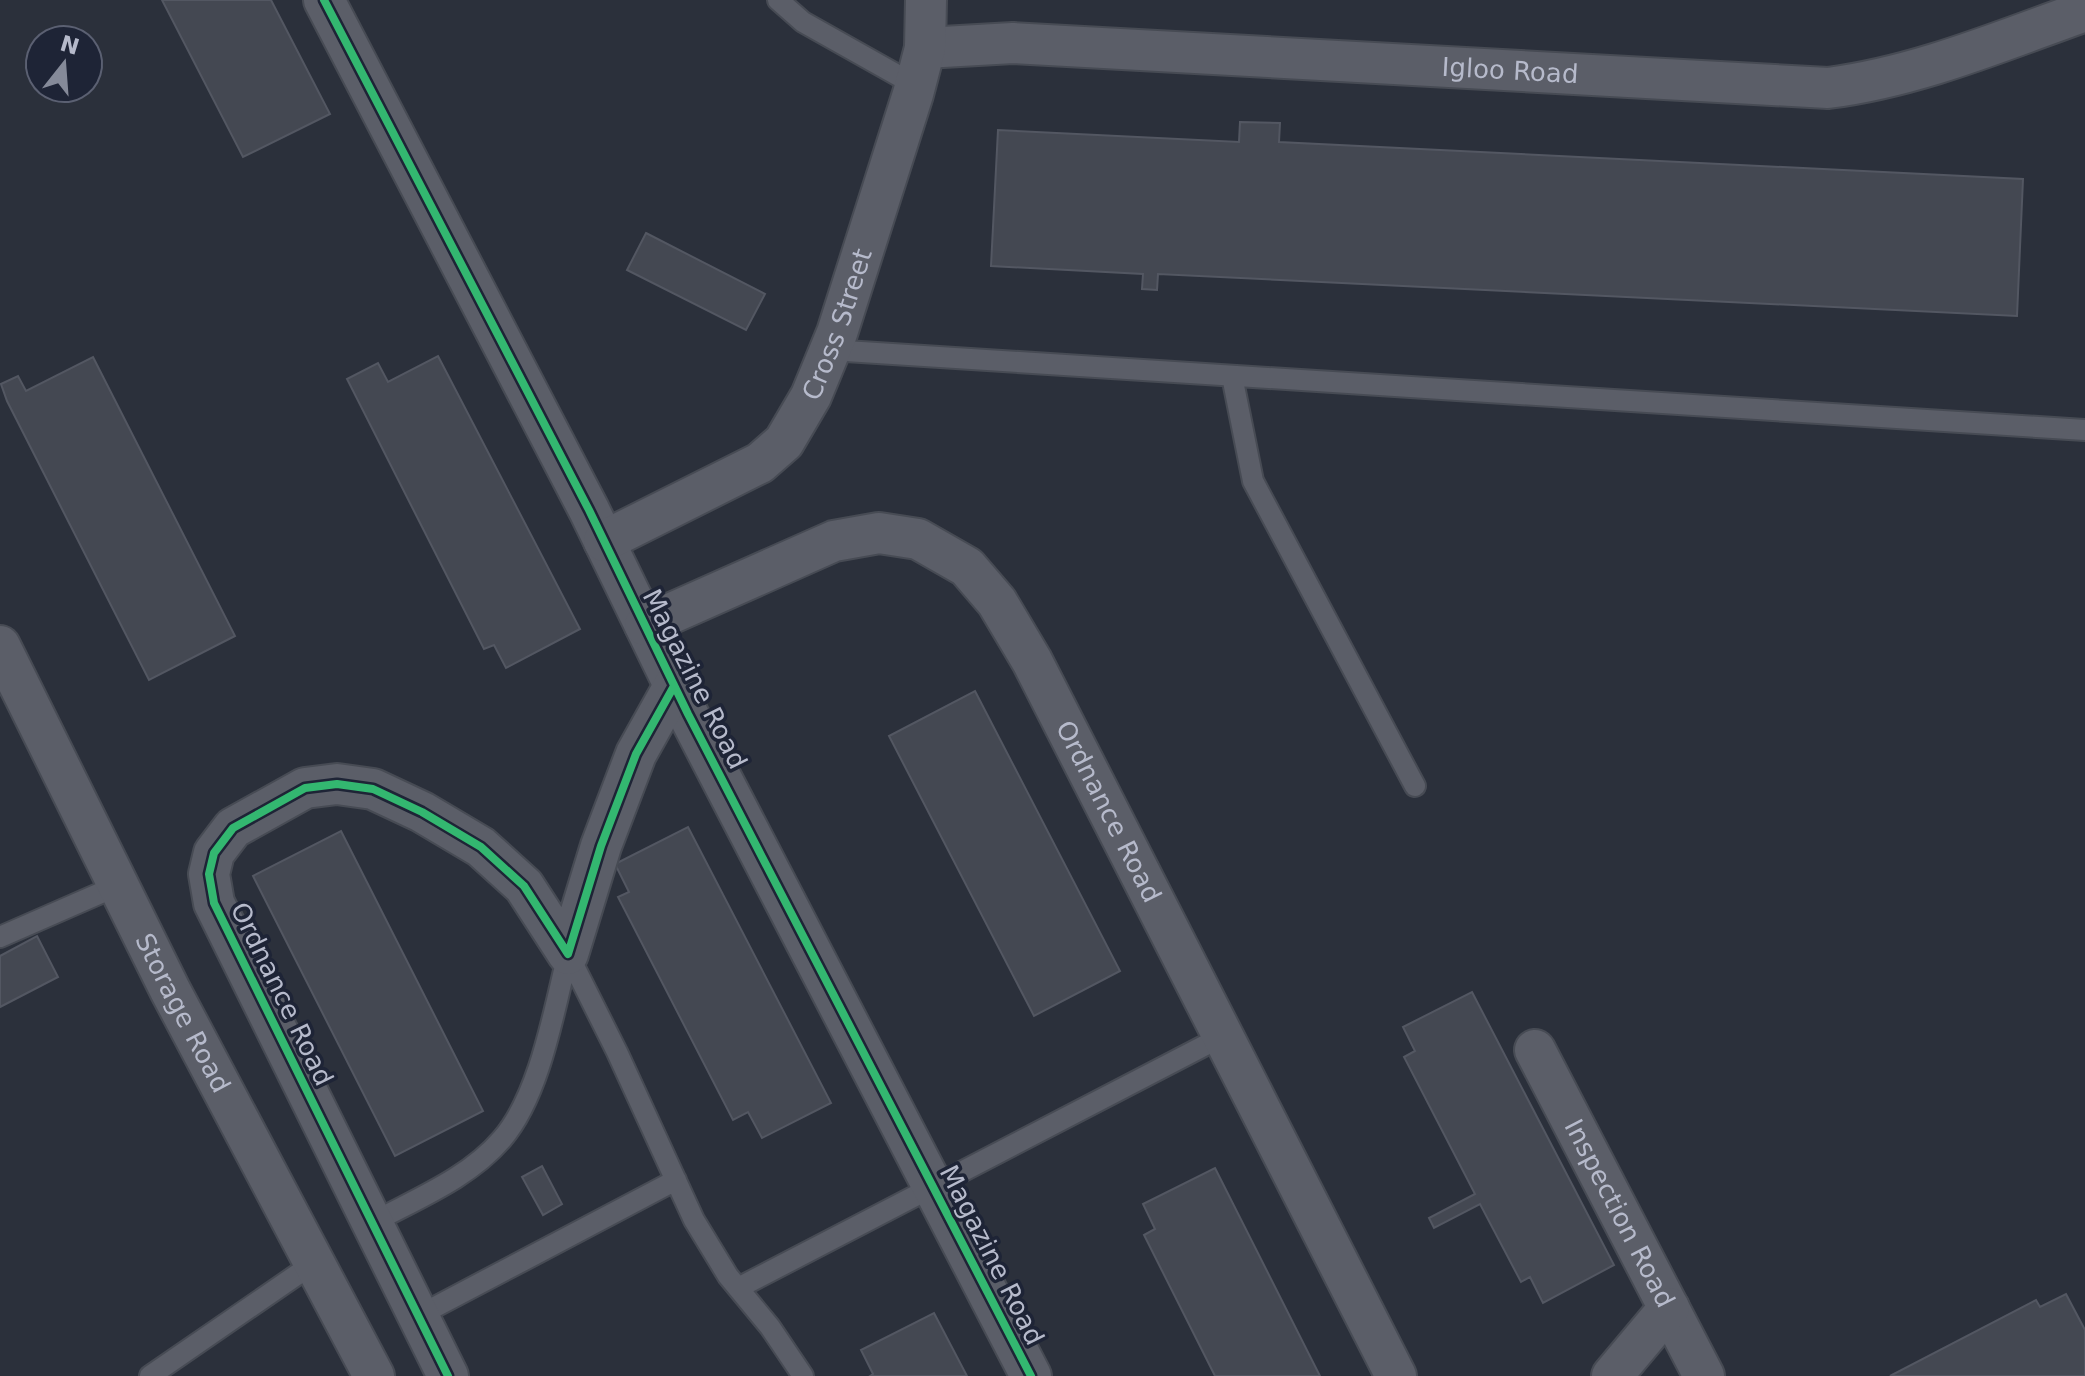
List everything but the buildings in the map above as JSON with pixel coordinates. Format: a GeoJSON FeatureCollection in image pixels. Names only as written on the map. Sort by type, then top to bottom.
{"type":"FeatureCollection","features":[{"type":"Feature","properties":{"kind":"street","name":"Magazine Road"},"geometry":{"type":"LineString","coordinates":[[324,0],[1031,1376]]}},
{"type":"Feature","properties":{"kind":"street","name":"Cross Street"},"geometry":{"type":"LineString","coordinates":[[604,541],[760,463],[784,442],[811,396],[830,350],[920,66],[926,0]]}},
{"type":"Feature","properties":{"kind":"street","name":"Igloo Road"},"geometry":{"type":"LineString","coordinates":[[920,66],[1013,43],[1828,88],[1853,85],[1931,65],[2085,11]]}},
{"type":"Feature","properties":{"kind":"street","name":"Ordnance Road"},"geometry":{"type":"LineString","coordinates":[[645,625],[834,541],[879,533],[918,539],[967,567],[997,602],[1032,661],[1396,1376]]}},
{"type":"Feature","properties":{"kind":"street","name":"Storage Road"},"geometry":{"type":"LineString","coordinates":[[0,646],[170,990],[374,1376]]}},
{"type":"Feature","properties":{"kind":"street"},"geometry":{"type":"LineString","coordinates":[[568,954],[601,846],[636,754],[674,686]]}},
{"type":"Feature","properties":{"kind":"street","name":"Ordnance Road"},"geometry":{"type":"LineString","coordinates":[[448,1376],[214,903],[209,874],[214,853],[233,828],[305,788],[337,784],[373,789],[422,812],[481,847],[524,886],[568,954]]}},
{"type":"Feature","properties":{"kind":"street","name":"Inspection Road"},"geometry":{"type":"LineString","coordinates":[[1535,1050],[1704,1376]]}},
{"type":"Feature","properties":{"kind":"street"},"geometry":{"type":"LineString","coordinates":[[1612,1376],[1669,1308]]}},
{"type":"Feature","properties":{"kind":"lane"},"geometry":{"type":"LineString","coordinates":[[778,0],[803,22],[920,66]]}},
{"type":"Feature","properties":{"kind":"lane"},"geometry":{"type":"LineString","coordinates":[[830,350],[2085,430]]}},
{"type":"Feature","properties":{"kind":"lane"},"geometry":{"type":"LineString","coordinates":[[1232,376],[1253,481],[1415,786]]}},
{"type":"Feature","properties":{"kind":"lane"},"geometry":{"type":"LineString","coordinates":[[0,937],[119,885]]}},
{"type":"Feature","properties":{"kind":"lane"},"geometry":{"type":"LineString","coordinates":[[568,954],[694,1220],[738,1288],[770,1327],[803,1376]]}},
{"type":"Feature","properties":{"kind":"lane"},"geometry":{"type":"LineString","coordinates":[[372,1223],[462,1173],[502,1139],[520,1111],[541,1063],[568,954]]}},
{"type":"Feature","properties":{"kind":"lane"},"geometry":{"type":"LineString","coordinates":[[738,1288],[1223,1036]]}},
{"type":"Feature","properties":{"kind":"lane"},"geometry":{"type":"LineString","coordinates":[[418,1316],[676,1180]]}},
{"type":"Feature","properties":{"kind":"lane"},"geometry":{"type":"LineString","coordinates":[[150,1376],[314,1263]]}},
{"type":"Feature","properties":{"kind":"cycle path"},"geometry":{"type":"LineString","coordinates":[[324,0],[589,510],[688,714],[1031,1376]]}},
{"type":"Feature","properties":{"kind":"cycle path"},"geometry":{"type":"LineString","coordinates":[[448,1376],[214,903],[209,874],[214,853],[233,828],[305,788],[337,784],[373,789],[422,812],[481,847],[524,886],[568,954],[601,846],[636,754],[674,686]]}}]}
